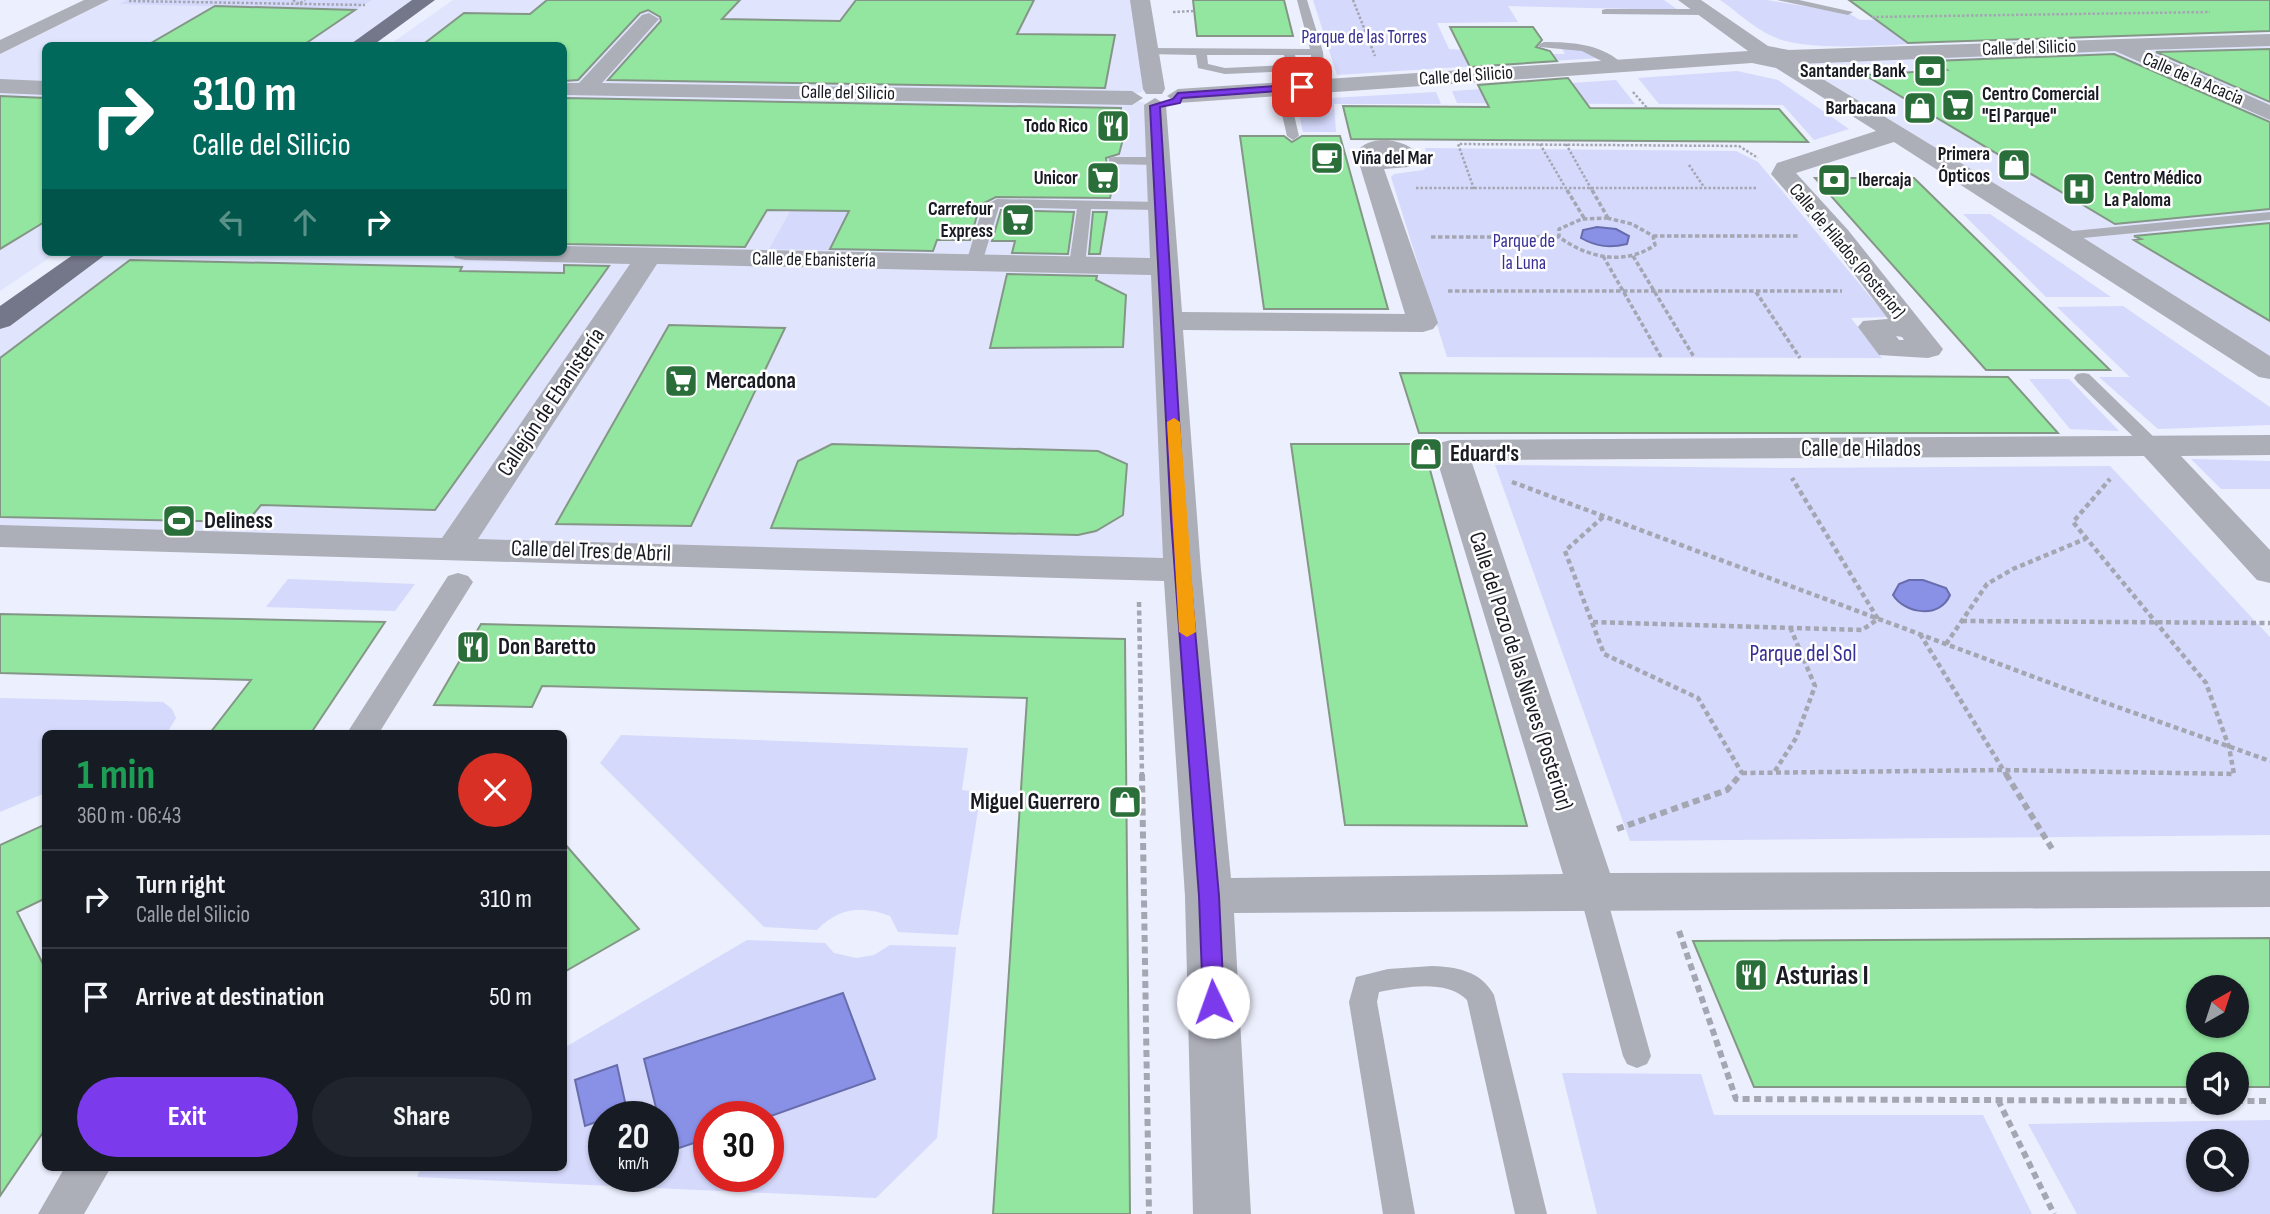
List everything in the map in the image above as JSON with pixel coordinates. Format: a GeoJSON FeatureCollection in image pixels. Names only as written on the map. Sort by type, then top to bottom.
{"type":"FeatureCollection","features":[{"type":"Feature","properties":{"kind":"main road"},"geometry":{"type":"LineString","coordinates":[[365,42],[433,4]]}},
{"type":"Feature","properties":{"kind":"main road"},"geometry":{"type":"LineString","coordinates":[[393,42],[433,4]]}},
{"type":"Feature","properties":{"kind":"main road"},"geometry":{"type":"LineString","coordinates":[[0,291],[52,256]]}},
{"type":"Feature","properties":{"kind":"main road"},"geometry":{"type":"LineString","coordinates":[[0,320],[89,256]]}},
{"type":"Feature","properties":{"kind":"street"},"geometry":{"type":"LineString","coordinates":[[2,45],[99,0]]}},
{"type":"Feature","properties":{"kind":"street"},"geometry":{"type":"LineString","coordinates":[[1140,0],[1155,97],[1162,267],[1168,321],[1181,570],[1209,896],[1222,1214]]}},
{"type":"Feature","properties":{"kind":"street"},"geometry":{"type":"LineString","coordinates":[[1688,0],[1772,57],[2062,236],[2270,370]]}},
{"type":"Feature","properties":{"kind":"street"},"geometry":{"type":"LineString","coordinates":[[574,89],[649,19]]}},
{"type":"Feature","properties":{"kind":"street","name":"Calle del Silicio"},"geometry":{"type":"LineString","coordinates":[[574,89],[1155,97],[1772,57],[2270,40]]}},
{"type":"Feature","properties":{"kind":"street","name":"Calle de la Acacia"},"geometry":{"type":"LineString","coordinates":[[2116,46],[2270,113]]}},
{"type":"Feature","properties":{"kind":"street"},"geometry":{"type":"LineString","coordinates":[[0,86],[42,88]]}},
{"type":"Feature","properties":{"kind":"street","name":"Calle de Hilados (Posterior)"},"geometry":{"type":"LineString","coordinates":[[1899,134],[1873,139],[1791,178],[1910,328]]}},
{"type":"Feature","properties":{"kind":"street"},"geometry":{"type":"LineString","coordinates":[[1168,321],[1423,323],[1377,175]]}},
{"type":"Feature","properties":{"kind":"street","name":"Calle de Ebanistería"},"geometry":{"type":"LineString","coordinates":[[567,255],[1162,267]]}},
{"type":"Feature","properties":{"kind":"street","name":"Callejón de Ebanistería"},"geometry":{"type":"LineString","coordinates":[[456,565],[648,257]]}},
{"type":"Feature","properties":{"kind":"street","name":"Calle de Hilados"},"geometry":{"type":"LineString","coordinates":[[1456,464],[1774,449],[2165,459],[2270,446]]}},
{"type":"Feature","properties":{"kind":"street"},"geometry":{"type":"LineString","coordinates":[[2165,459],[2270,572]]}},
{"type":"Feature","properties":{"kind":"street","name":"Calle del Pozo de las Nieves (Posterior)"},"geometry":{"type":"LineString","coordinates":[[1456,464],[1592,891]]}},
{"type":"Feature","properties":{"kind":"street","name":"Calle del Tres de Abril"},"geometry":{"type":"LineString","coordinates":[[0,536],[456,565],[1181,570]]}},
{"type":"Feature","properties":{"kind":"street"},"geometry":{"type":"LineString","coordinates":[[365,730],[456,565]]}},
{"type":"Feature","properties":{"kind":"street"},"geometry":{"type":"LineString","coordinates":[[1209,896],[1665,890],[2270,889]]}},
{"type":"Feature","properties":{"kind":"street"},"geometry":{"type":"LineString","coordinates":[[60,1214],[87,1171]]}},
{"type":"Feature","properties":{"kind":"lane"},"geometry":{"type":"LineString","coordinates":[[1302,0],[1317,52],[1318,78],[1322,85]]}},
{"type":"Feature","properties":{"kind":"lane"},"geometry":{"type":"LineString","coordinates":[[1782,0],[1848,12]]}},
{"type":"Feature","properties":{"kind":"lane"},"geometry":{"type":"LineString","coordinates":[[1606,12],[1704,12]]}},
{"type":"Feature","properties":{"kind":"lane"},"geometry":{"type":"LineString","coordinates":[[1544,45],[1587,47],[1597,50],[1619,66]]}},
{"type":"Feature","properties":{"kind":"lane"},"geometry":{"type":"LineString","coordinates":[[1148,51],[1317,52]]}},
{"type":"Feature","properties":{"kind":"lane"},"geometry":{"type":"LineString","coordinates":[[1201,52],[1202,66],[1225,71],[1292,68],[1289,52]]}},
{"type":"Feature","properties":{"kind":"lane"},"geometry":{"type":"LineString","coordinates":[[1282,89],[1293,136]]}},
{"type":"Feature","properties":{"kind":"lane"},"geometry":{"type":"LineString","coordinates":[[1114,160],[1157,161]]}},
{"type":"Feature","properties":{"kind":"lane"},"geometry":{"type":"LineString","coordinates":[[974,263],[990,206],[998,202],[1160,206]]}},
{"type":"Feature","properties":{"kind":"lane"},"geometry":{"type":"LineString","coordinates":[[1076,265],[1085,205]]}},
{"type":"Feature","properties":{"kind":"lane"},"geometry":{"type":"LineString","coordinates":[[2062,236],[2270,216]]}},
{"type":"Feature","properties":{"kind":"lane"},"geometry":{"type":"LineString","coordinates":[[2083,378],[2165,459]]}},
{"type":"Feature","properties":{"kind":"lane"},"geometry":{"type":"LineString","coordinates":[[1592,891],[1637,1056]]}},
{"type":"Feature","properties":{"kind":"lane"},"geometry":{"type":"LineString","coordinates":[[1399,1214],[1363,1002],[1366,985],[1377,981],[1443,977],[1466,982],[1480,995],[1531,1214]]}},
{"type":"Feature","properties":{"kind":"path"},"geometry":{"type":"LineString","coordinates":[[293,0],[299,4]]}},
{"type":"Feature","properties":{"kind":"path"},"geometry":{"type":"LineString","coordinates":[[299,4],[305,0]]}},
{"type":"Feature","properties":{"kind":"path"},"geometry":{"type":"LineString","coordinates":[[1353,0],[1376,60]]}},
{"type":"Feature","properties":{"kind":"path"},"geometry":{"type":"LineString","coordinates":[[125,1],[374,5]]}},
{"type":"Feature","properties":{"kind":"path"},"geometry":{"type":"LineString","coordinates":[[1169,12],[1194,11]]}},
{"type":"Feature","properties":{"kind":"path"},"geometry":{"type":"LineString","coordinates":[[1863,17],[2210,12]]}},
{"type":"Feature","properties":{"kind":"path"},"geometry":{"type":"LineString","coordinates":[[1474,188],[1458,144],[1739,146],[1791,178]]}},
{"type":"Feature","properties":{"kind":"path"},"geometry":{"type":"LineString","coordinates":[[1541,144],[1584,218]]}},
{"type":"Feature","properties":{"kind":"path"},"geometry":{"type":"LineString","coordinates":[[1566,144],[1608,218]]}},
{"type":"Feature","properties":{"kind":"path"},"geometry":{"type":"LineString","coordinates":[[1689,165],[1705,188]]}},
{"type":"Feature","properties":{"kind":"path"},"geometry":{"type":"LineString","coordinates":[[1377,175],[1474,188],[1705,188],[1791,178]]}},
{"type":"Feature","properties":{"kind":"path"},"geometry":{"type":"LineString","coordinates":[[1559,237],[1559,229],[1568,222],[1584,218],[1608,218],[1643,228],[1653,236],[1839,236]]}},
{"type":"Feature","properties":{"kind":"path"},"geometry":{"type":"LineString","coordinates":[[1396,236],[1559,237],[1569,246],[1603,256],[1633,256],[1647,252],[1655,245],[1653,236]]}},
{"type":"Feature","properties":{"kind":"path"},"geometry":{"type":"LineString","coordinates":[[1603,256],[1661,357]]}},
{"type":"Feature","properties":{"kind":"path"},"geometry":{"type":"LineString","coordinates":[[1633,256],[1694,357]]}},
{"type":"Feature","properties":{"kind":"path"},"geometry":{"type":"LineString","coordinates":[[1413,291],[1882,291]]}},
{"type":"Feature","properties":{"kind":"path"},"geometry":{"type":"LineString","coordinates":[[1756,291],[1800,358]]}},
{"type":"Feature","properties":{"kind":"path"},"geometry":{"type":"LineString","coordinates":[[1774,449],[1878,619]]}},
{"type":"Feature","properties":{"kind":"path"},"geometry":{"type":"LineString","coordinates":[[1574,836],[1626,828],[1727,790],[1742,773],[2003,770],[2234,774],[2229,747],[2206,683],[2073,522],[2115,473],[2165,459]]}},
{"type":"Feature","properties":{"kind":"path"},"geometry":{"type":"LineString","coordinates":[[1456,464],[1500,477],[1878,619],[2270,761]]}},
{"type":"Feature","properties":{"kind":"path"},"geometry":{"type":"LineString","coordinates":[[1603,517],[1565,551],[1604,654],[1698,698],[1742,773]]}},
{"type":"Feature","properties":{"kind":"path"},"geometry":{"type":"LineString","coordinates":[[1946,644],[1987,584],[2013,569],[2085,539]]}},
{"type":"Feature","properties":{"kind":"path"},"geometry":{"type":"LineString","coordinates":[[1139,596],[1149,1214]]}},
{"type":"Feature","properties":{"kind":"path"},"geometry":{"type":"LineString","coordinates":[[1593,622],[1862,630],[1878,619]]}},
{"type":"Feature","properties":{"kind":"path"},"geometry":{"type":"LineString","coordinates":[[1962,621],[2270,623]]}},
{"type":"Feature","properties":{"kind":"path"},"geometry":{"type":"LineString","coordinates":[[1774,771],[1796,738],[1815,686],[1790,627]]}},
{"type":"Feature","properties":{"kind":"path"},"geometry":{"type":"LineString","coordinates":[[1920,634],[2077,888]]}},
{"type":"Feature","properties":{"kind":"path"},"geometry":{"type":"LineString","coordinates":[[1665,890],[1736,1100],[2186,1101]]}},
{"type":"Feature","properties":{"kind":"path"},"geometry":{"type":"LineString","coordinates":[[1998,1100],[2054,1214]]}},
{"type":"Feature","properties":{"kind":"path"},"geometry":{"type":"LineString","coordinates":[[2249,1101],[2270,1101]]}},
{"type":"Feature","properties":{"kind":"shaded area"},"geometry":{"type":"Polygon","coordinates":[[[99,0],[425,0],[362,42],[42,42],[42,256],[52,256],[0,291],[0,48],[99,0]]]}},
{"type":"Feature","properties":{"kind":"shaded area"},"geometry":{"type":"Polygon","coordinates":[[[453,0],[1140,0],[1154,89],[1133,94],[1135,101],[1155,105],[1182,570],[0,536],[0,320],[89,256],[567,256],[567,42],[393,42],[453,0]]]}},
{"type":"Feature","properties":{"kind":"shaded area"},"geometry":{"type":"Polygon","coordinates":[[[2270,40],[2270,370],[1789,62],[2270,40]]]}},
{"type":"Feature","properties":{"kind":"green space"},"geometry":{"type":"Polygon","coordinates":[[[127,0],[372,0],[355,10],[120,4],[127,0]]]}},
{"type":"Feature","properties":{"kind":"green space","name":"Parque de las Torres"},"geometry":{"type":"Polygon","coordinates":[[[1313,0],[1664,0],[1678,10],[1508,6],[1518,22],[1437,23],[1449,49],[1464,50],[1467,54],[1565,54],[1562,49],[1579,49],[1599,58],[1337,75],[1313,0]]]}},
{"type":"Feature","properties":{"kind":"green space"},"geometry":{"type":"Polygon","coordinates":[[[1720,0],[1767,0],[1850,14],[1860,20],[1936,19],[1969,40],[1845,46],[1797,43],[1764,32],[1720,0]]]}},
{"type":"Feature","properties":{"kind":"green space"},"geometry":{"type":"Polygon","coordinates":[[[1737,71],[1778,80],[1849,129],[1814,140],[1783,105],[1659,104],[1638,78],[1737,71]]]}},
{"type":"Feature","properties":{"kind":"green space"},"geometry":{"type":"Polygon","coordinates":[[[1616,80],[1635,104],[1457,103],[1452,91],[1616,80]]]}},
{"type":"Feature","properties":{"kind":"green space"},"geometry":{"type":"Polygon","coordinates":[[[1436,92],[1441,104],[1334,104],[1336,132],[1303,132],[1296,100],[1436,92]]]}},
{"type":"Feature","properties":{"kind":"green space","name":"Parque de la Luna"},"geometry":{"type":"Polygon","coordinates":[[[1425,148],[1736,151],[1758,162],[1887,317],[1851,318],[1882,358],[1447,357],[1391,177],[1394,174],[1423,170],[1431,164],[1425,148]]]}},
{"type":"Feature","properties":{"kind":"green space"},"geometry":{"type":"Polygon","coordinates":[[[802,190],[859,191],[830,250],[769,249],[802,190]]]}},
{"type":"Feature","properties":{"kind":"green space"},"geometry":{"type":"Polygon","coordinates":[[[1963,214],[1990,214],[2111,297],[2046,297],[1963,214]]]}},
{"type":"Feature","properties":{"kind":"green space"},"geometry":{"type":"Polygon","coordinates":[[[2123,306],[2270,407],[2270,425],[2158,429],[2099,377],[2130,377],[2057,307],[2123,306]]]}},
{"type":"Feature","properties":{"kind":"green space"},"geometry":{"type":"Polygon","coordinates":[[[2029,379],[2069,379],[2119,431],[2070,429],[2029,379]]]}},
{"type":"Feature","properties":{"kind":"green space"},"geometry":{"type":"Polygon","coordinates":[[[2191,459],[2270,461],[2270,489],[2221,489],[2191,459]]]}},
{"type":"Feature","properties":{"kind":"green space","name":"Parque del Sol"},"geometry":{"type":"Polygon","coordinates":[[[1495,465],[1785,468],[2110,466],[2270,637],[2270,835],[1630,841],[1495,465]]]}},
{"type":"Feature","properties":{"kind":"green space"},"geometry":{"type":"Polygon","coordinates":[[[288,579],[415,584],[395,611],[266,607],[288,579]]]}},
{"type":"Feature","properties":{"kind":"green space"},"geometry":{"type":"Polygon","coordinates":[[[0,698],[163,702],[172,709],[176,718],[169,730],[42,730],[42,794],[0,812],[0,698]]]}},
{"type":"Feature","properties":{"kind":"green space"},"geometry":{"type":"Polygon","coordinates":[[[621,735],[968,748],[962,790],[981,792],[958,935],[898,932],[890,916],[869,910],[842,913],[817,930],[764,927],[600,763],[621,735]]]}},
{"type":"Feature","properties":{"kind":"green space"},"geometry":{"type":"Polygon","coordinates":[[[747,940],[825,943],[834,953],[856,958],[874,955],[890,945],[956,947],[937,1138],[876,1198],[745,1192],[784,1192],[784,1101],[693,1101],[693,1190],[679,1189],[679,1101],[588,1101],[588,1185],[417,1177],[419,1171],[567,1171],[567,1046],[747,940]]]}},
{"type":"Feature","properties":{"kind":"green space"},"geometry":{"type":"Polygon","coordinates":[[[1562,1073],[1701,1074],[1714,1115],[1983,1115],[2032,1214],[1597,1214],[1562,1073]]]}},
{"type":"Feature","properties":{"kind":"green space"},"geometry":{"type":"Polygon","coordinates":[[[2270,1120],[2270,1214],[2077,1214],[2028,1124],[2270,1120]]]}},
{"type":"Feature","properties":{"kind":"water"},"geometry":{"type":"Polygon","coordinates":[[[1597,227],[1616,229],[1629,236],[1627,244],[1604,246],[1581,238],[1583,230],[1597,227]]]}},
{"type":"Feature","properties":{"kind":"water"},"geometry":{"type":"Polygon","coordinates":[[[1909,580],[1923,580],[1946,588],[1950,595],[1939,608],[1931,611],[1914,610],[1893,595],[1899,584],[1909,580]]]}},
{"type":"Feature","properties":{"kind":"water"},"geometry":{"type":"Polygon","coordinates":[[[843,993],[875,1079],[784,1111],[784,1101],[693,1101],[693,1143],[679,1148],[679,1101],[654,1101],[644,1059],[843,993]]]}},
{"type":"Feature","properties":{"kind":"water"},"geometry":{"type":"Polygon","coordinates":[[[617,1065],[625,1101],[588,1101],[588,1125],[585,1126],[575,1080],[617,1065]]]}},
{"type":"Feature","properties":{"kind":"building"},"geometry":{"type":"Polygon","coordinates":[[[547,0],[740,0],[722,19],[840,21],[856,0],[1034,0],[1017,34],[1115,35],[1105,88],[608,80],[661,21],[660,17],[648,10],[640,13],[578,80],[567,81],[567,42],[426,42],[464,13],[530,14],[547,0]]]}},
{"type":"Feature","properties":{"kind":"building"},"geometry":{"type":"Polygon","coordinates":[[[1193,0],[1284,0],[1293,36],[1197,36],[1193,0]]]}},
{"type":"Feature","properties":{"kind":"building"},"geometry":{"type":"Polygon","coordinates":[[[1849,0],[2270,0],[2270,31],[1908,43],[1849,0]]]}},
{"type":"Feature","properties":{"kind":"building"},"geometry":{"type":"Polygon","coordinates":[[[215,6],[355,10],[308,42],[153,42],[215,6]]]}},
{"type":"Feature","properties":{"kind":"building"},"geometry":{"type":"Polygon","coordinates":[[[1450,27],[1533,27],[1542,40],[1536,47],[1550,51],[1557,61],[1470,67],[1450,27]]]}},
{"type":"Feature","properties":{"kind":"building"},"geometry":{"type":"Polygon","coordinates":[[[2270,49],[2270,102],[2156,52],[2270,49]]]}},
{"type":"Feature","properties":{"kind":"building"},"geometry":{"type":"Polygon","coordinates":[[[2114,54],[2270,122],[2270,209],[2115,224],[1865,75],[1947,70],[1934,61],[2114,54]]]}},
{"type":"Feature","properties":{"kind":"building"},"geometry":{"type":"Polygon","coordinates":[[[1568,78],[1590,108],[1779,109],[1808,142],[1351,139],[1343,106],[1489,107],[1478,85],[1568,78]]]}},
{"type":"Feature","properties":{"kind":"building"},"geometry":{"type":"Polygon","coordinates":[[[0,96],[42,98],[42,223],[0,249],[0,96]]]}},
{"type":"Feature","properties":{"kind":"building"},"geometry":{"type":"Polygon","coordinates":[[[567,98],[1121,108],[1122,143],[1119,154],[1106,158],[1107,166],[1117,167],[1110,198],[996,197],[980,205],[970,240],[937,240],[933,251],[830,249],[849,211],[767,210],[745,247],[567,244],[567,98]]]}},
{"type":"Feature","properties":{"kind":"building"},"geometry":{"type":"Polygon","coordinates":[[[1240,136],[1284,136],[1292,142],[1302,136],[1340,136],[1388,309],[1264,309],[1240,136]]]}},
{"type":"Feature","properties":{"kind":"building"},"geometry":{"type":"Polygon","coordinates":[[[1815,178],[1914,178],[2110,370],[1986,370],[1815,178]]]}},
{"type":"Feature","properties":{"kind":"building"},"geometry":{"type":"Polygon","coordinates":[[[1001,210],[1074,212],[1068,254],[1012,253],[1015,241],[992,241],[1001,210]]]}},
{"type":"Feature","properties":{"kind":"building"},"geometry":{"type":"Polygon","coordinates":[[[1093,212],[1107,212],[1100,254],[1089,254],[1093,212]]]}},
{"type":"Feature","properties":{"kind":"building"},"geometry":{"type":"Polygon","coordinates":[[[2270,223],[2270,321],[2134,240],[2141,239],[2134,236],[2270,223]]]}},
{"type":"Feature","properties":{"kind":"building"},"geometry":{"type":"Polygon","coordinates":[[[130,260],[462,267],[460,271],[564,273],[564,265],[609,266],[435,510],[261,505],[247,522],[0,517],[0,358],[130,260]]]}},
{"type":"Feature","properties":{"kind":"building"},"geometry":{"type":"Polygon","coordinates":[[[1007,274],[1097,276],[1096,280],[1126,295],[1123,347],[990,348],[1007,274]]]}},
{"type":"Feature","properties":{"kind":"building"},"geometry":{"type":"Polygon","coordinates":[[[669,325],[785,328],[691,526],[556,524],[669,325]]]}},
{"type":"Feature","properties":{"kind":"building"},"geometry":{"type":"Polygon","coordinates":[[[1400,373],[2008,377],[2058,433],[1419,433],[1400,373]]]}},
{"type":"Feature","properties":{"kind":"building"},"geometry":{"type":"Polygon","coordinates":[[[832,444],[1098,451],[1127,464],[1123,515],[1096,531],[1078,535],[771,528],[798,461],[832,444]]]}},
{"type":"Feature","properties":{"kind":"building"},"geometry":{"type":"Polygon","coordinates":[[[1291,444],[1423,444],[1527,826],[1345,825],[1291,444]]]}},
{"type":"Feature","properties":{"kind":"building"},"geometry":{"type":"Polygon","coordinates":[[[0,614],[385,622],[313,730],[212,730],[251,680],[0,673],[0,614]]]}},
{"type":"Feature","properties":{"kind":"building"},"geometry":{"type":"Polygon","coordinates":[[[481,624],[1125,639],[1130,1214],[993,1214],[1027,698],[542,686],[532,707],[434,705],[481,624]]]}},
{"type":"Feature","properties":{"kind":"building"},"geometry":{"type":"Polygon","coordinates":[[[42,826],[42,900],[17,912],[42,962],[42,1134],[0,1196],[0,845],[42,826]]]}},
{"type":"Feature","properties":{"kind":"building"},"geometry":{"type":"Polygon","coordinates":[[[567,846],[639,929],[567,970],[567,846]]]}},
{"type":"Feature","properties":{"kind":"building"},"geometry":{"type":"Polygon","coordinates":[[[2270,938],[2270,1087],[2249,1087],[2249,1052],[2186,1052],[2186,1087],[1754,1087],[1693,941],[2270,938]]]}},
{"type":"Feature","properties":{"kind":"slow traffic"},"geometry":{"type":"LineString","coordinates":[[1174,422],[1181,570],[1187,632]]}},
{"type":"Feature","properties":{"kind":"place","name":"Santander Bank"},"geometry":{"type":"Point","coordinates":[1930,71]}},
{"type":"Feature","properties":{"kind":"place","name":"Centro Comercial \"El Parque\""},"geometry":{"type":"Point","coordinates":[1958,105]}},
{"type":"Feature","properties":{"kind":"place","name":"Barbacana"},"geometry":{"type":"Point","coordinates":[1920,108]}},
{"type":"Feature","properties":{"kind":"place","name":"Todo Rico"},"geometry":{"type":"Point","coordinates":[1113,126]}},
{"type":"Feature","properties":{"kind":"place","name":"Viña del Mar"},"geometry":{"type":"Point","coordinates":[1327,158]}},
{"type":"Feature","properties":{"kind":"place","name":"Primera Ópticos"},"geometry":{"type":"Point","coordinates":[2014,165]}},
{"type":"Feature","properties":{"kind":"place","name":"Unicor"},"geometry":{"type":"Point","coordinates":[1103,178]}},
{"type":"Feature","properties":{"kind":"place","name":"Ibercaja"},"geometry":{"type":"Point","coordinates":[1834,180]}},
{"type":"Feature","properties":{"kind":"place","name":"Centro Médico La Paloma"},"geometry":{"type":"Point","coordinates":[2079,189]}},
{"type":"Feature","properties":{"kind":"place","name":"Carrefour Express"},"geometry":{"type":"Point","coordinates":[1018,220]}},
{"type":"Feature","properties":{"kind":"place","name":"Mercadona"},"geometry":{"type":"Point","coordinates":[681,381]}},
{"type":"Feature","properties":{"kind":"place","name":"Eduard's"},"geometry":{"type":"Point","coordinates":[1426,454]}},
{"type":"Feature","properties":{"kind":"place","name":"Deliness"},"geometry":{"type":"Point","coordinates":[179,521]}},
{"type":"Feature","properties":{"kind":"place","name":"Don Baretto"},"geometry":{"type":"Point","coordinates":[473,647]}},
{"type":"Feature","properties":{"kind":"place","name":"Miguel Guerrero"},"geometry":{"type":"Point","coordinates":[1125,802]}},
{"type":"Feature","properties":{"kind":"place","name":"Asturias I"},"geometry":{"type":"Point","coordinates":[1751,975]}},
{"type":"Feature","properties":{"kind":"route"},"geometry":{"type":"LineString","coordinates":[[1213,1002],[1209,896],[1181,570],[1155,106],[1177,101],[1178,96],[1302,87]]}}]}
